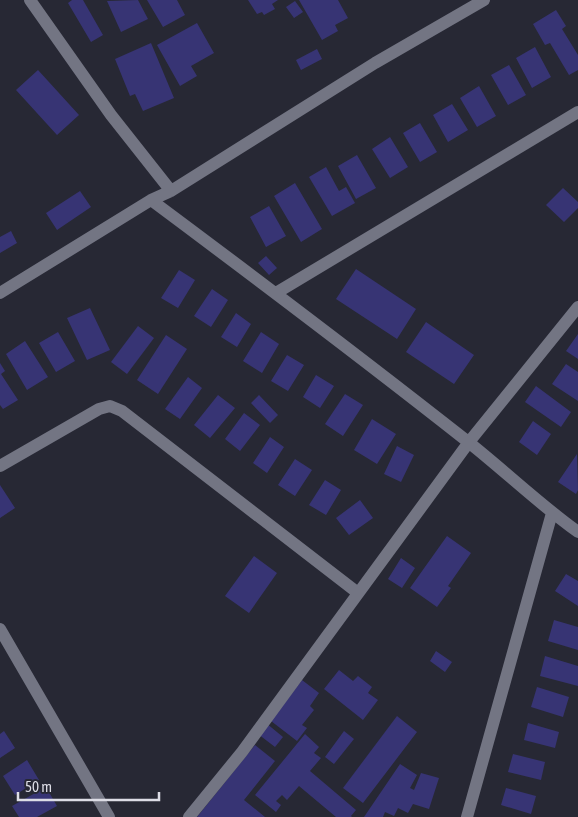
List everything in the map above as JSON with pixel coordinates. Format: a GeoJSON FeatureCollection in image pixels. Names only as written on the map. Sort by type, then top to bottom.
{"type":"FeatureCollection","features":[{"type":"Feature","properties":{"kind":"street"},"geometry":{"type":"LineString","coordinates":[[30,0],[111,115],[171,191]]}},
{"type":"Feature","properties":{"kind":"street"},"geometry":{"type":"LineString","coordinates":[[0,293],[484,0]]}},
{"type":"Feature","properties":{"kind":"street"},"geometry":{"type":"LineString","coordinates":[[276,293],[578,112]]}},
{"type":"Feature","properties":{"kind":"street"},"geometry":{"type":"LineString","coordinates":[[151,200],[276,293],[469,442],[552,513],[578,532]]}},
{"type":"Feature","properties":{"kind":"street"},"geometry":{"type":"LineString","coordinates":[[189,817],[242,752],[469,442],[578,307]]}},
{"type":"Feature","properties":{"kind":"street"},"geometry":{"type":"LineString","coordinates":[[0,466],[99,409],[110,406],[122,411],[358,593]]}},
{"type":"Feature","properties":{"kind":"street"},"geometry":{"type":"LineString","coordinates":[[466,817],[552,513]]}},
{"type":"Feature","properties":{"kind":"street"},"geometry":{"type":"LineString","coordinates":[[0,629],[109,817]]}},
{"type":"Feature","properties":{"kind":"building"},"geometry":{"type":"Polygon","coordinates":[[[72,0],[83,0],[103,35],[91,42],[68,3],[72,0]]]}},
{"type":"Feature","properties":{"kind":"building"},"geometry":{"type":"Polygon","coordinates":[[[138,0],[148,19],[121,32],[107,1],[138,0]]]}},
{"type":"Feature","properties":{"kind":"building"},"geometry":{"type":"Polygon","coordinates":[[[147,0],[177,0],[185,15],[163,27],[147,0]]]}},
{"type":"Feature","properties":{"kind":"building"},"geometry":{"type":"Polygon","coordinates":[[[248,0],[278,0],[272,4],[275,9],[264,15],[262,12],[257,14],[248,0]]]}},
{"type":"Feature","properties":{"kind":"building"},"geometry":{"type":"Polygon","coordinates":[[[299,0],[338,0],[348,18],[335,25],[338,31],[322,40],[299,0]]]}},
{"type":"Feature","properties":{"kind":"building"},"geometry":{"type":"Polygon","coordinates":[[[295,1],[303,12],[294,18],[286,7],[295,1]]]}},
{"type":"Feature","properties":{"kind":"building"},"geometry":{"type":"Polygon","coordinates":[[[556,10],[566,26],[562,29],[578,55],[578,70],[569,75],[550,43],[545,45],[533,24],[556,10]]]}},
{"type":"Feature","properties":{"kind":"building"},"geometry":{"type":"Polygon","coordinates":[[[197,23],[214,53],[191,66],[197,76],[180,86],[157,45],[197,23]]]}},
{"type":"Feature","properties":{"kind":"building"},"geometry":{"type":"Polygon","coordinates":[[[151,43],[174,98],[143,111],[135,94],[130,96],[115,59],[151,43]]]}},
{"type":"Feature","properties":{"kind":"building"},"geometry":{"type":"Polygon","coordinates":[[[535,47],[551,77],[532,88],[516,58],[535,47]]]}},
{"type":"Feature","properties":{"kind":"building"},"geometry":{"type":"Polygon","coordinates":[[[317,49],[322,59],[301,70],[296,60],[317,49]]]}},
{"type":"Feature","properties":{"kind":"building"},"geometry":{"type":"Polygon","coordinates":[[[509,65],[526,95],[508,105],[491,75],[509,65]]]}},
{"type":"Feature","properties":{"kind":"building"},"geometry":{"type":"Polygon","coordinates":[[[38,70],[79,115],[57,135],[16,90],[38,70]]]}},
{"type":"Feature","properties":{"kind":"building"},"geometry":{"type":"Polygon","coordinates":[[[479,86],[496,116],[477,127],[460,98],[479,86]]]}},
{"type":"Feature","properties":{"kind":"building"},"geometry":{"type":"Polygon","coordinates":[[[452,104],[468,130],[448,142],[433,115],[452,104]]]}},
{"type":"Feature","properties":{"kind":"building"},"geometry":{"type":"Polygon","coordinates":[[[420,123],[437,152],[420,162],[403,133],[420,123]]]}},
{"type":"Feature","properties":{"kind":"building"},"geometry":{"type":"Polygon","coordinates":[[[390,137],[408,167],[390,178],[372,149],[390,137]]]}},
{"type":"Feature","properties":{"kind":"building"},"geometry":{"type":"Polygon","coordinates":[[[357,155],[376,188],[356,199],[338,166],[357,155]]]}},
{"type":"Feature","properties":{"kind":"building"},"geometry":{"type":"Polygon","coordinates":[[[326,167],[339,191],[346,187],[355,203],[332,216],[309,177],[326,167]]]}},
{"type":"Feature","properties":{"kind":"building"},"geometry":{"type":"Polygon","coordinates":[[[295,183],[322,229],[301,242],[274,196],[295,183]]]}},
{"type":"Feature","properties":{"kind":"building"},"geometry":{"type":"Polygon","coordinates":[[[563,188],[578,202],[578,208],[564,222],[546,205],[563,188]]]}},
{"type":"Feature","properties":{"kind":"building"},"geometry":{"type":"Polygon","coordinates":[[[80,191],[91,207],[57,230],[46,213],[80,191]]]}},
{"type":"Feature","properties":{"kind":"building"},"geometry":{"type":"Polygon","coordinates":[[[269,206],[286,236],[266,247],[250,217],[269,206]]]}},
{"type":"Feature","properties":{"kind":"building"},"geometry":{"type":"Polygon","coordinates":[[[11,231],[17,243],[0,253],[0,237],[11,231]]]}},
{"type":"Feature","properties":{"kind":"building"},"geometry":{"type":"Polygon","coordinates":[[[266,256],[277,268],[269,275],[258,263],[266,256]]]}},
{"type":"Feature","properties":{"kind":"building"},"geometry":{"type":"Polygon","coordinates":[[[356,269],[416,309],[397,339],[336,299],[356,269]]]}},
{"type":"Feature","properties":{"kind":"building"},"geometry":{"type":"Polygon","coordinates":[[[179,270],[195,280],[178,308],[161,298],[179,270]]]}},
{"type":"Feature","properties":{"kind":"building"},"geometry":{"type":"Polygon","coordinates":[[[212,289],[228,300],[211,327],[194,316],[212,289]]]}},
{"type":"Feature","properties":{"kind":"building"},"geometry":{"type":"Polygon","coordinates":[[[90,308],[110,350],[87,360],[67,318],[90,308]]]}},
{"type":"Feature","properties":{"kind":"building"},"geometry":{"type":"Polygon","coordinates":[[[236,313],[251,324],[237,347],[221,337],[236,313]]]}},
{"type":"Feature","properties":{"kind":"building"},"geometry":{"type":"Polygon","coordinates":[[[426,322],[474,355],[454,384],[406,352],[426,322]]]}},
{"type":"Feature","properties":{"kind":"building"},"geometry":{"type":"Polygon","coordinates":[[[138,326],[154,338],[127,374],[111,362],[138,326]]]}},
{"type":"Feature","properties":{"kind":"building"},"geometry":{"type":"Polygon","coordinates":[[[58,332],[75,361],[56,372],[39,343],[58,332]]]}},
{"type":"Feature","properties":{"kind":"building"},"geometry":{"type":"Polygon","coordinates":[[[261,332],[279,344],[262,373],[243,361],[261,332]]]}},
{"type":"Feature","properties":{"kind":"building"},"geometry":{"type":"Polygon","coordinates":[[[578,334],[578,359],[566,351],[578,334]]]}},
{"type":"Feature","properties":{"kind":"building"},"geometry":{"type":"Polygon","coordinates":[[[166,335],[187,349],[158,394],[137,380],[166,335]]]}},
{"type":"Feature","properties":{"kind":"building"},"geometry":{"type":"Polygon","coordinates":[[[25,341],[48,377],[27,390],[6,354],[25,341]]]}},
{"type":"Feature","properties":{"kind":"building"},"geometry":{"type":"Polygon","coordinates":[[[287,355],[304,365],[288,391],[271,381],[287,355]]]}},
{"type":"Feature","properties":{"kind":"building"},"geometry":{"type":"Polygon","coordinates":[[[0,363],[5,371],[1,374],[18,400],[3,409],[0,405],[0,363]]]}},
{"type":"Feature","properties":{"kind":"building"},"geometry":{"type":"Polygon","coordinates":[[[566,364],[578,372],[578,401],[552,384],[566,364]]]}},
{"type":"Feature","properties":{"kind":"building"},"geometry":{"type":"Polygon","coordinates":[[[316,375],[334,386],[320,408],[303,397],[316,375]]]}},
{"type":"Feature","properties":{"kind":"building"},"geometry":{"type":"Polygon","coordinates":[[[188,377],[202,388],[180,419],[165,409],[188,377]]]}},
{"type":"Feature","properties":{"kind":"building"},"geometry":{"type":"Polygon","coordinates":[[[536,386],[571,412],[561,427],[525,402],[536,386]]]}},
{"type":"Feature","properties":{"kind":"building"},"geometry":{"type":"Polygon","coordinates":[[[345,394],[363,405],[343,436],[325,424],[345,394]]]}},
{"type":"Feature","properties":{"kind":"building"},"geometry":{"type":"Polygon","coordinates":[[[218,395],[235,408],[210,438],[194,425],[218,395]]]}},
{"type":"Feature","properties":{"kind":"building"},"geometry":{"type":"Polygon","coordinates":[[[259,395],[278,415],[270,423],[251,403],[259,395]]]}},
{"type":"Feature","properties":{"kind":"building"},"geometry":{"type":"Polygon","coordinates":[[[244,413],[260,425],[240,451],[225,439],[244,413]]]}},
{"type":"Feature","properties":{"kind":"building"},"geometry":{"type":"Polygon","coordinates":[[[372,419],[396,434],[377,464],[354,450],[372,419]]]}},
{"type":"Feature","properties":{"kind":"building"},"geometry":{"type":"Polygon","coordinates":[[[533,421],[551,434],[537,455],[519,442],[533,421]]]}},
{"type":"Feature","properties":{"kind":"building"},"geometry":{"type":"Polygon","coordinates":[[[270,437],[284,447],[267,473],[253,463],[270,437]]]}},
{"type":"Feature","properties":{"kind":"building"},"geometry":{"type":"Polygon","coordinates":[[[397,446],[414,455],[401,482],[384,474],[397,446]]]}},
{"type":"Feature","properties":{"kind":"building"},"geometry":{"type":"Polygon","coordinates":[[[577,454],[578,490],[576,494],[558,482],[577,454]]]}},
{"type":"Feature","properties":{"kind":"building"},"geometry":{"type":"Polygon","coordinates":[[[295,459],[312,470],[295,496],[278,485],[295,459]]]}},
{"type":"Feature","properties":{"kind":"building"},"geometry":{"type":"Polygon","coordinates":[[[325,480],[341,490],[326,515],[309,505],[325,480]]]}},
{"type":"Feature","properties":{"kind":"building"},"geometry":{"type":"Polygon","coordinates":[[[0,485],[15,508],[0,518],[0,485]]]}},
{"type":"Feature","properties":{"kind":"building"},"geometry":{"type":"Polygon","coordinates":[[[360,500],[373,518],[349,535],[336,518],[360,500]]]}},
{"type":"Feature","properties":{"kind":"building"},"geometry":{"type":"Polygon","coordinates":[[[447,536],[471,553],[448,586],[451,588],[437,607],[410,588],[447,536]]]}},
{"type":"Feature","properties":{"kind":"building"},"geometry":{"type":"Polygon","coordinates":[[[254,556],[277,573],[249,613],[225,596],[254,556]]]}},
{"type":"Feature","properties":{"kind":"building"},"geometry":{"type":"Polygon","coordinates":[[[401,558],[415,568],[402,588],[388,579],[401,558]]]}},
{"type":"Feature","properties":{"kind":"building"},"geometry":{"type":"Polygon","coordinates":[[[566,574],[578,581],[578,606],[555,591],[566,574]]]}},
{"type":"Feature","properties":{"kind":"building"},"geometry":{"type":"Polygon","coordinates":[[[554,620],[578,627],[578,650],[548,641],[554,620]]]}},
{"type":"Feature","properties":{"kind":"building"},"geometry":{"type":"Polygon","coordinates":[[[436,651],[452,662],[445,672],[430,661],[436,651]]]}},
{"type":"Feature","properties":{"kind":"building"},"geometry":{"type":"Polygon","coordinates":[[[545,656],[578,666],[578,686],[540,676],[545,656]]]}},
{"type":"Feature","properties":{"kind":"building"},"geometry":{"type":"Polygon","coordinates":[[[339,670],[353,681],[358,676],[372,687],[368,693],[378,700],[363,720],[324,689],[339,670]]]}},
{"type":"Feature","properties":{"kind":"building"},"geometry":{"type":"Polygon","coordinates":[[[302,680],[319,693],[310,706],[314,710],[302,725],[307,728],[297,741],[271,721],[302,680]]]}},
{"type":"Feature","properties":{"kind":"building"},"geometry":{"type":"Polygon","coordinates":[[[537,687],[569,697],[563,717],[531,707],[537,687]]]}},
{"type":"Feature","properties":{"kind":"building"},"geometry":{"type":"Polygon","coordinates":[[[397,716],[417,732],[363,803],[343,788],[397,716]]]}},
{"type":"Feature","properties":{"kind":"building"},"geometry":{"type":"Polygon","coordinates":[[[266,723],[283,737],[275,747],[258,734],[266,723]]]}},
{"type":"Feature","properties":{"kind":"building"},"geometry":{"type":"Polygon","coordinates":[[[528,723],[559,732],[555,748],[524,740],[528,723]]]}},
{"type":"Feature","properties":{"kind":"building"},"geometry":{"type":"Polygon","coordinates":[[[4,731],[15,748],[0,758],[0,734],[4,731]]]}},
{"type":"Feature","properties":{"kind":"building"},"geometry":{"type":"Polygon","coordinates":[[[344,731],[354,739],[334,764],[325,757],[344,731]]]}},
{"type":"Feature","properties":{"kind":"building"},"geometry":{"type":"Polygon","coordinates":[[[305,734],[319,747],[314,753],[321,758],[310,771],[356,810],[352,817],[336,817],[299,786],[287,800],[282,795],[276,801],[281,805],[276,812],[255,795],[305,734]]]}},
{"type":"Feature","properties":{"kind":"building"},"geometry":{"type":"Polygon","coordinates":[[[255,745],[275,761],[244,800],[265,817],[197,817],[255,745]]]}},
{"type":"Feature","properties":{"kind":"building"},"geometry":{"type":"Polygon","coordinates":[[[513,754],[545,762],[541,780],[508,772],[513,754]]]}},
{"type":"Feature","properties":{"kind":"building"},"geometry":{"type":"Polygon","coordinates":[[[27,760],[39,780],[15,795],[3,776],[27,760]]]}},
{"type":"Feature","properties":{"kind":"building"},"geometry":{"type":"Polygon","coordinates":[[[400,764],[417,775],[410,788],[414,790],[421,773],[439,778],[429,809],[413,804],[408,813],[398,808],[394,816],[385,812],[383,817],[364,817],[400,764]]]}},
{"type":"Feature","properties":{"kind":"building"},"geometry":{"type":"Polygon","coordinates":[[[46,787],[57,806],[37,817],[19,817],[12,806],[46,787]]]}},
{"type":"Feature","properties":{"kind":"building"},"geometry":{"type":"Polygon","coordinates":[[[506,788],[536,796],[531,814],[501,805],[506,788]]]}}]}
